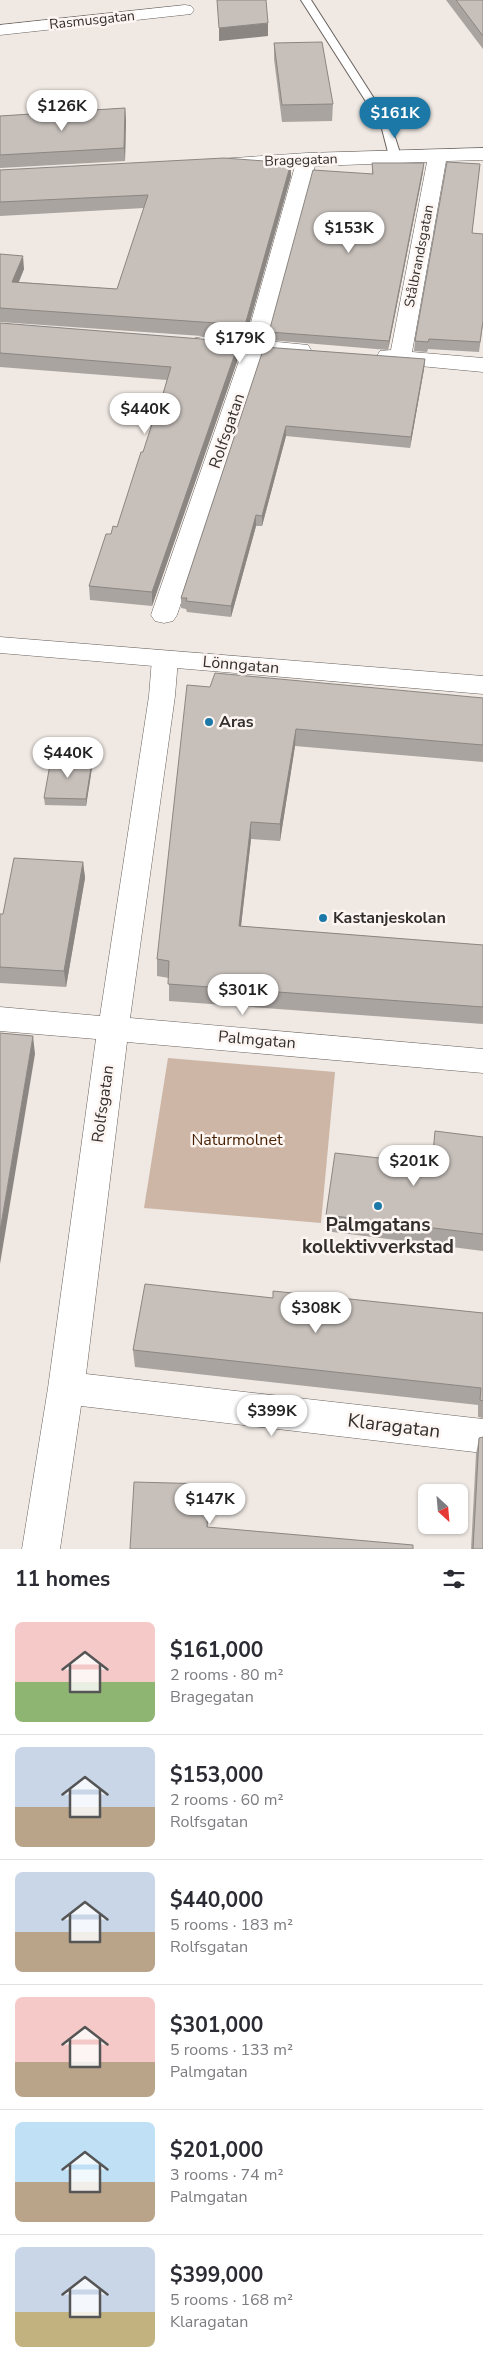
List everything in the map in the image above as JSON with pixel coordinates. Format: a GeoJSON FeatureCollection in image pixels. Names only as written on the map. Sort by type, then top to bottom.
{"type":"FeatureCollection","features":[{"type":"Feature","properties":{"kind":"street","name":"Rasmusgatan"},"geometry":{"type":"LineString","coordinates":[[0,30],[185,10]]}},
{"type":"Feature","properties":{"kind":"street","name":"Bragegatan"},"geometry":{"type":"LineString","coordinates":[[208,164],[483,154]]}},
{"type":"Feature","properties":{"kind":"street","name":"Stålbrandsgatan"},"geometry":{"type":"LineString","coordinates":[[400,357],[438,155]]}},
{"type":"Feature","properties":{"kind":"street","name":"Rolfsgatan"},"geometry":{"type":"LineString","coordinates":[[164,614],[255,347],[307,159]]}},
{"type":"Feature","properties":{"kind":"street"},"geometry":{"type":"LineString","coordinates":[[186,342],[323,352]]}},
{"type":"Feature","properties":{"kind":"street"},"geometry":{"type":"LineString","coordinates":[[371,355],[483,365]]}},
{"type":"Feature","properties":{"kind":"street","name":"Lönngatan"},"geometry":{"type":"LineString","coordinates":[[0,645],[483,685]]}},
{"type":"Feature","properties":{"kind":"street","name":"Rolfsgatan"},"geometry":{"type":"LineString","coordinates":[[41,1549],[66,1388],[114,1027],[162,696],[165,659]]}},
{"type":"Feature","properties":{"kind":"street","name":"Palmgatan"},"geometry":{"type":"LineString","coordinates":[[0,1019],[114,1027],[483,1061]]}},
{"type":"Feature","properties":{"kind":"street","name":"Klaragatan"},"geometry":{"type":"LineString","coordinates":[[66,1388],[483,1436]]}},
{"type":"Feature","properties":{"kind":"lane"},"geometry":{"type":"LineString","coordinates":[[306,0],[386,125],[395,156]]}},
{"type":"Feature","properties":{"kind":"green space","name":"Naturmolnet"},"geometry":{"type":"Polygon","coordinates":[[[168,1058],[335,1072],[321,1223],[144,1208],[168,1058]]]}},
{"type":"Feature","properties":{"kind":"building"},"geometry":{"type":"Polygon","coordinates":[[[217,0],[266,0],[268,23],[219,28],[217,0]]]}},
{"type":"Feature","properties":{"kind":"building"},"geometry":{"type":"Polygon","coordinates":[[[456,0],[483,0],[483,36],[456,0]]]}},
{"type":"Feature","properties":{"kind":"building"},"geometry":{"type":"Polygon","coordinates":[[[322,42],[333,104],[282,105],[274,43],[322,42]]]}},
{"type":"Feature","properties":{"kind":"building"},"geometry":{"type":"Polygon","coordinates":[[[125,108],[124,148],[0,155],[0,116],[125,108]]]}},
{"type":"Feature","properties":{"kind":"building"},"geometry":{"type":"Polygon","coordinates":[[[224,158],[291,163],[245,325],[0,308],[0,254],[23,256],[12,282],[117,289],[148,195],[0,202],[0,170],[224,158]]]}},
{"type":"Feature","properties":{"kind":"building"},"geometry":{"type":"Polygon","coordinates":[[[447,162],[480,164],[472,233],[483,234],[483,321],[480,342],[429,339],[428,342],[415,341],[447,162]]]}},
{"type":"Feature","properties":{"kind":"building"},"geometry":{"type":"Polygon","coordinates":[[[372,163],[424,163],[389,341],[269,332],[313,170],[373,174],[372,163]]]}},
{"type":"Feature","properties":{"kind":"building"},"geometry":{"type":"Polygon","coordinates":[[[0,323],[239,342],[152,592],[89,586],[106,534],[111,534],[113,526],[117,527],[141,452],[143,452],[152,424],[154,424],[171,367],[0,353],[0,323]]]}},
{"type":"Feature","properties":{"kind":"building"},"geometry":{"type":"Polygon","coordinates":[[[264,347],[425,359],[411,437],[286,426],[262,516],[256,515],[231,606],[186,601],[187,598],[181,598],[264,347]]]}},
{"type":"Feature","properties":{"kind":"building"},"geometry":{"type":"Polygon","coordinates":[[[215,673],[483,698],[483,745],[296,729],[280,824],[251,822],[239,926],[483,945],[483,1007],[168,984],[169,961],[157,959],[187,685],[210,687],[215,673]]]}},
{"type":"Feature","properties":{"kind":"building"},"geometry":{"type":"Polygon","coordinates":[[[51,759],[92,761],[86,799],[44,798],[51,759]]]}},
{"type":"Feature","properties":{"kind":"building"},"geometry":{"type":"Polygon","coordinates":[[[14,858],[83,862],[64,971],[0,967],[0,914],[3,914],[14,858]]]}},
{"type":"Feature","properties":{"kind":"building"},"geometry":{"type":"Polygon","coordinates":[[[0,1033],[33,1036],[0,1231],[0,1033]]]}},
{"type":"Feature","properties":{"kind":"building"},"geometry":{"type":"Polygon","coordinates":[[[435,1131],[483,1137],[483,1234],[326,1215],[335,1153],[432,1164],[435,1131]]]}},
{"type":"Feature","properties":{"kind":"building"},"geometry":{"type":"Polygon","coordinates":[[[145,1284],[273,1298],[273,1291],[483,1313],[483,1401],[480,1400],[481,1388],[133,1350],[145,1284]]]}},
{"type":"Feature","properties":{"kind":"building"},"geometry":{"type":"Polygon","coordinates":[[[483,1437],[483,1549],[473,1549],[479,1438],[483,1437]]]}},
{"type":"Feature","properties":{"kind":"building"},"geometry":{"type":"Polygon","coordinates":[[[134,1482],[209,1484],[207,1527],[413,1545],[413,1549],[130,1549],[134,1482]]]}},
{"type":"Feature","properties":{"kind":"place","name":"Aras"},"geometry":{"type":"Point","coordinates":[209,722]}},
{"type":"Feature","properties":{"kind":"place","name":"Kastanjeskolan"},"geometry":{"type":"Point","coordinates":[323,918]}},
{"type":"Feature","properties":{"kind":"place","name":"Palmgatans kollektivverkstad"},"geometry":{"type":"Point","coordinates":[378,1206]}}]}
